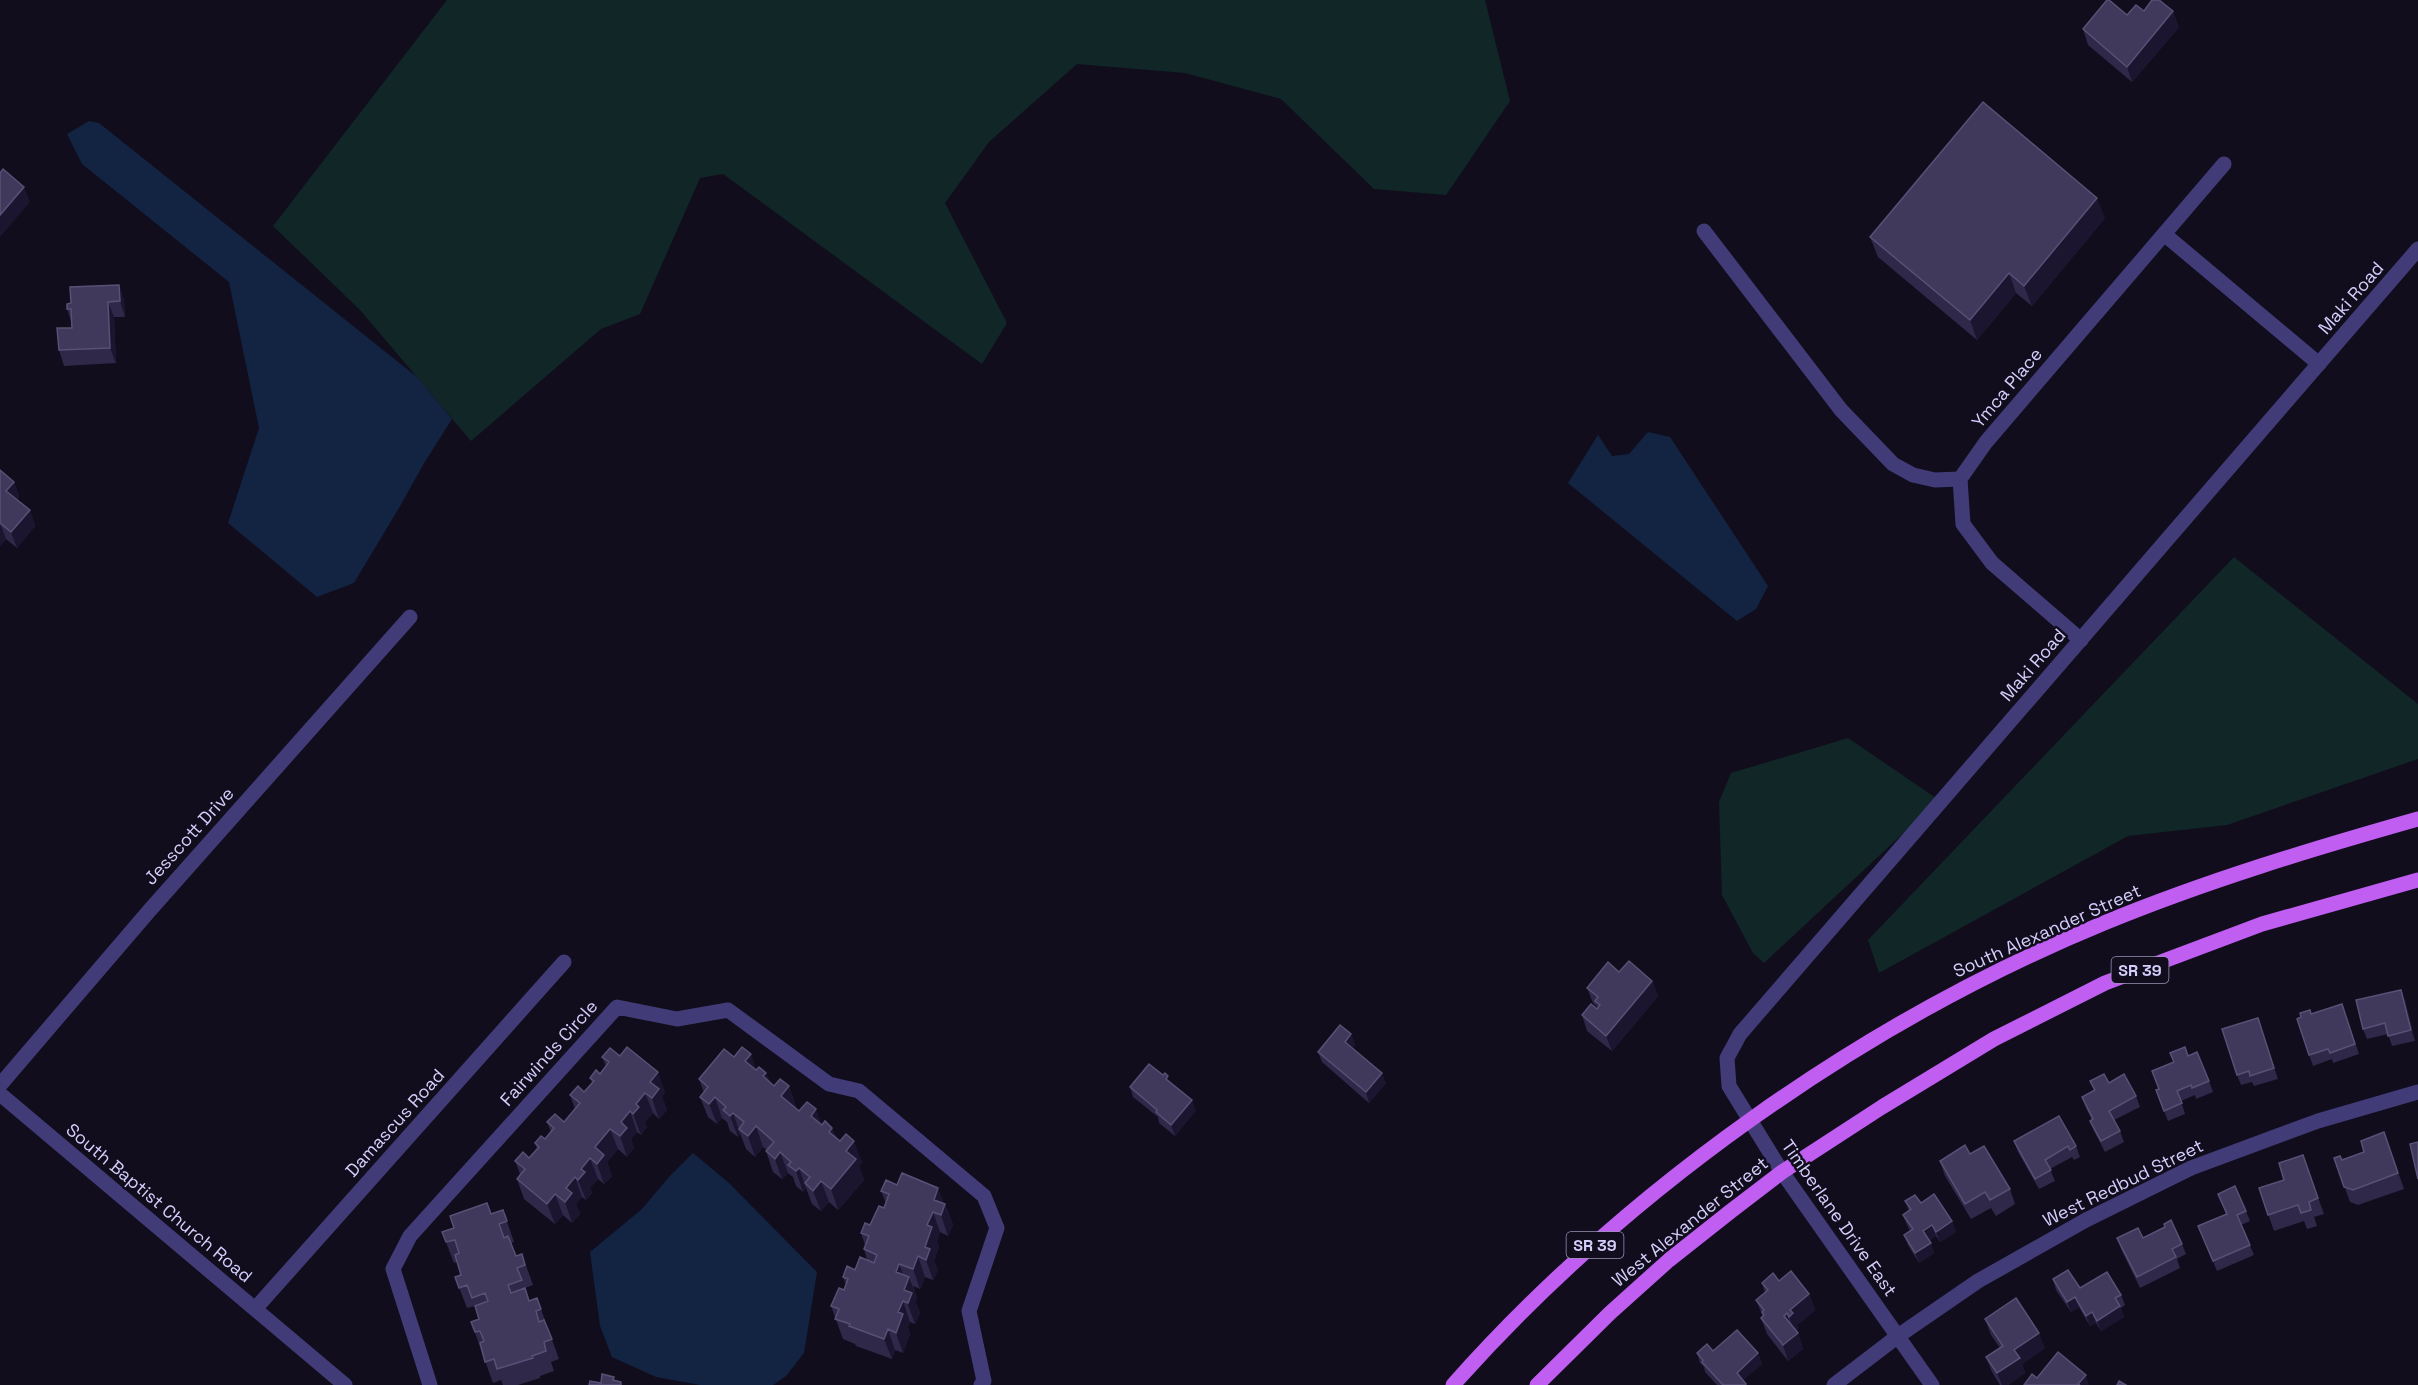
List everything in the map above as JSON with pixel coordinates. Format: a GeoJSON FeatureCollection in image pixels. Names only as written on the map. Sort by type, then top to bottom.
{"type":"FeatureCollection","features":[{"type":"Feature","properties":{"kind":"main road","name":"South Alexander Street"},"geometry":{"type":"LineString","coordinates":[[1750,1121],[1816,1076],[1950,996],[2094,927],[2275,860],[2418,819]]}},
{"type":"Feature","properties":{"kind":"main road","name":"West Alexander Street"},"geometry":{"type":"LineString","coordinates":[[1537,1385],[1669,1260],[1782,1173],[1882,1107],[1994,1039],[2105,983],[2262,924],[2418,880]]}},
{"type":"Feature","properties":{"kind":"main road","name":"SR 39"},"geometry":{"type":"LineString","coordinates":[[1453,1385],[1587,1252],[1688,1167],[1750,1121]]}},
{"type":"Feature","properties":{"kind":"street","name":"Ymca Place"},"geometry":{"type":"LineString","coordinates":[[1960,478],[1986,442],[2224,164]]}},
{"type":"Feature","properties":{"kind":"street"},"geometry":{"type":"LineString","coordinates":[[1704,231],[1841,410],[1893,464],[1913,475],[1935,480],[1960,478],[1963,524],[1992,563],[2081,640]]}},
{"type":"Feature","properties":{"kind":"street"},"geometry":{"type":"LineString","coordinates":[[2164,234],[2319,364]]}},
{"type":"Feature","properties":{"kind":"street","name":"Maki Road"},"geometry":{"type":"LineString","coordinates":[[1750,1121],[1729,1086],[1727,1058],[1740,1034],[2418,249]]}},
{"type":"Feature","properties":{"kind":"street","name":"Jesscott Drive"},"geometry":{"type":"LineString","coordinates":[[0,1084],[148,911],[410,617]]}},
{"type":"Feature","properties":{"kind":"street","name":"Damascus Road"},"geometry":{"type":"LineString","coordinates":[[255,1310],[564,962]]}},
{"type":"Feature","properties":{"kind":"street","name":"Fairwinds Circle"},"geometry":{"type":"LineString","coordinates":[[430,1385],[393,1269],[410,1236],[617,1006],[677,1019],[728,1010],[829,1084],[859,1091],[984,1196],[997,1228],[969,1311],[984,1381],[981,1385]]}},
{"type":"Feature","properties":{"kind":"street","name":"West Redbud Street"},"geometry":{"type":"LineString","coordinates":[[1834,1385],[1898,1336],[1978,1281],[2086,1220],[2191,1168],[2318,1121],[2418,1092]]}},
{"type":"Feature","properties":{"kind":"street","name":"South Baptist Church Road"},"geometry":{"type":"LineString","coordinates":[[0,1094],[345,1385]]}},
{"type":"Feature","properties":{"kind":"street","name":"Timberlane Drive East"},"geometry":{"type":"LineString","coordinates":[[1750,1121],[1782,1173],[1932,1385]]}},
{"type":"Feature","properties":{"kind":"green space"},"geometry":{"type":"Polygon","coordinates":[[[447,0],[1485,0],[1510,101],[1446,195],[1374,189],[1281,99],[1185,73],[1077,64],[989,142],[945,203],[1007,323],[982,364],[723,174],[700,178],[640,314],[601,329],[471,441],[360,310],[273,226],[447,0]]]}},
{"type":"Feature","properties":{"kind":"green space"},"geometry":{"type":"Polygon","coordinates":[[[2234,557],[2418,704],[2418,759],[2227,825],[2128,836],[1879,973],[1868,940],[2234,557]]]}},
{"type":"Feature","properties":{"kind":"green space"},"geometry":{"type":"Polygon","coordinates":[[[1848,738],[1939,800],[1764,963],[1753,953],[1722,895],[1719,802],[1731,773],[1848,738]]]}},
{"type":"Feature","properties":{"kind":"water"},"geometry":{"type":"Polygon","coordinates":[[[89,121],[99,123],[417,377],[452,419],[354,583],[317,597],[228,523],[259,428],[229,282],[82,164],[67,134],[89,121]]]}},
{"type":"Feature","properties":{"kind":"water"},"geometry":{"type":"Polygon","coordinates":[[[1648,432],[1670,437],[1768,586],[1756,609],[1737,621],[1568,483],[1598,435],[1612,456],[1629,454],[1648,432]]]}},
{"type":"Feature","properties":{"kind":"water"},"geometry":{"type":"Polygon","coordinates":[[[693,1153],[729,1183],[817,1272],[804,1353],[786,1376],[773,1385],[700,1385],[656,1377],[612,1357],[600,1326],[590,1252],[642,1209],[693,1153]]]}},
{"type":"Feature","properties":{"kind":"building"},"geometry":{"type":"Polygon","coordinates":[[[2107,0],[2127,15],[2136,5],[2144,11],[2152,0],[2159,0],[2173,11],[2127,67],[2083,29],[2107,0]]]}},
{"type":"Feature","properties":{"kind":"building"},"geometry":{"type":"Polygon","coordinates":[[[1983,102],[2097,198],[2024,286],[2009,273],[1970,320],[1870,237],[1983,102]]]}},
{"type":"Feature","properties":{"kind":"building"},"geometry":{"type":"Polygon","coordinates":[[[3,169],[24,187],[0,215],[0,173],[3,169]]]}},
{"type":"Feature","properties":{"kind":"building"},"geometry":{"type":"Polygon","coordinates":[[[119,285],[120,301],[108,302],[110,348],[59,350],[57,328],[72,328],[71,309],[67,309],[67,304],[71,303],[70,287],[119,285]]]}},
{"type":"Feature","properties":{"kind":"building"},"geometry":{"type":"Polygon","coordinates":[[[0,470],[14,482],[6,491],[30,510],[11,532],[0,523],[0,470]]]}},
{"type":"Feature","properties":{"kind":"building"},"geometry":{"type":"Polygon","coordinates":[[[1629,961],[1652,981],[1606,1036],[1582,1015],[1591,1004],[1597,1009],[1600,1005],[1595,1001],[1598,997],[1587,988],[1608,962],[1619,972],[1629,961]]]}},
{"type":"Feature","properties":{"kind":"building"},"geometry":{"type":"Polygon","coordinates":[[[2401,990],[2411,1030],[2388,1036],[2385,1023],[2363,1029],[2356,1000],[2401,990]]]}},
{"type":"Feature","properties":{"kind":"building"},"geometry":{"type":"Polygon","coordinates":[[[2342,1004],[2355,1044],[2330,1053],[2328,1049],[2309,1055],[2297,1019],[2301,1017],[2300,1013],[2310,1010],[2311,1014],[2342,1004]]]}},
{"type":"Feature","properties":{"kind":"building"},"geometry":{"type":"Polygon","coordinates":[[[2258,1018],[2274,1068],[2250,1076],[2249,1071],[2237,1075],[2222,1029],[2258,1018]]]}},
{"type":"Feature","properties":{"kind":"building"},"geometry":{"type":"Polygon","coordinates":[[[1340,1025],[1351,1034],[1345,1042],[1382,1073],[1366,1092],[1318,1052],[1340,1025]]]}},
{"type":"Feature","properties":{"kind":"building"},"geometry":{"type":"Polygon","coordinates":[[[627,1047],[658,1072],[650,1082],[659,1089],[652,1098],[645,1093],[636,1104],[639,1107],[633,1114],[630,1111],[621,1122],[627,1128],[620,1136],[610,1129],[595,1147],[604,1155],[597,1164],[590,1158],[581,1169],[585,1172],[578,1180],[575,1177],[566,1188],[572,1193],[565,1202],[555,1194],[547,1204],[517,1179],[525,1169],[515,1161],[523,1152],[529,1158],[539,1147],[535,1143],[541,1136],[545,1139],[554,1128],[547,1122],[555,1114],[564,1122],[580,1103],[570,1095],[578,1086],[584,1092],[594,1081],[590,1078],[596,1070],[600,1074],[609,1062],[602,1057],[610,1048],[620,1056],[627,1047]]]}},
{"type":"Feature","properties":{"kind":"building"},"geometry":{"type":"Polygon","coordinates":[[[742,1047],[751,1054],[745,1061],[756,1070],[759,1067],[766,1073],[763,1076],[774,1086],[780,1079],[789,1086],[781,1096],[799,1111],[807,1102],[816,1109],[811,1116],[822,1125],[825,1121],[832,1128],[829,1132],[840,1141],[846,1134],[854,1141],[846,1151],[856,1159],[831,1189],[821,1181],[813,1191],[805,1183],[810,1177],[799,1168],[796,1171],[788,1165],[791,1162],[780,1152],[775,1159],[766,1151],[774,1142],[756,1126],[748,1136],[739,1129],[744,1122],[733,1113],[730,1116],[723,1110],[726,1107],[715,1097],[709,1104],[700,1097],[708,1087],[699,1079],[724,1049],[734,1057],[742,1047]]]}},
{"type":"Feature","properties":{"kind":"building"},"geometry":{"type":"Polygon","coordinates":[[[2185,1047],[2188,1056],[2197,1052],[2209,1081],[2177,1091],[2182,1103],[2164,1111],[2152,1071],[2174,1062],[2170,1053],[2185,1047]]]}},
{"type":"Feature","properties":{"kind":"building"},"geometry":{"type":"Polygon","coordinates":[[[1149,1064],[1163,1075],[1165,1073],[1168,1076],[1166,1079],[1192,1100],[1171,1125],[1130,1087],[1149,1064]]]}},
{"type":"Feature","properties":{"kind":"building"},"geometry":{"type":"Polygon","coordinates":[[[2104,1074],[2109,1083],[2124,1074],[2136,1096],[2109,1111],[2120,1131],[2101,1141],[2090,1121],[2093,1119],[2082,1097],[2095,1090],[2090,1081],[2104,1074]]]}},
{"type":"Feature","properties":{"kind":"building"},"geometry":{"type":"Polygon","coordinates":[[[2059,1116],[2076,1146],[2070,1150],[2068,1146],[2045,1160],[2051,1170],[2035,1179],[2014,1141],[2059,1116]]]}},
{"type":"Feature","properties":{"kind":"building"},"geometry":{"type":"Polygon","coordinates":[[[2384,1132],[2398,1173],[2353,1190],[2344,1187],[2334,1158],[2340,1156],[2342,1160],[2364,1152],[2361,1141],[2384,1132]]]}},
{"type":"Feature","properties":{"kind":"building"},"geometry":{"type":"Polygon","coordinates":[[[2418,1142],[2418,1179],[2410,1144],[2418,1142]]]}},
{"type":"Feature","properties":{"kind":"building"},"geometry":{"type":"Polygon","coordinates":[[[1965,1145],[1970,1154],[1984,1146],[2010,1189],[1990,1200],[1985,1192],[1965,1204],[1940,1161],[1965,1145]]]}},
{"type":"Feature","properties":{"kind":"building"},"geometry":{"type":"Polygon","coordinates":[[[2303,1155],[2318,1198],[2309,1202],[2311,1210],[2301,1213],[2298,1205],[2268,1215],[2259,1188],[2284,1180],[2279,1163],[2303,1155]]]}},
{"type":"Feature","properties":{"kind":"building"},"geometry":{"type":"Polygon","coordinates":[[[902,1173],[938,1188],[934,1200],[945,1204],[941,1215],[933,1212],[927,1225],[932,1227],[925,1247],[930,1249],[926,1260],[918,1256],[913,1269],[899,1264],[896,1272],[909,1277],[904,1290],[912,1293],[908,1303],[903,1301],[898,1312],[903,1314],[896,1333],[888,1329],[884,1339],[835,1319],[839,1309],[831,1306],[839,1288],[844,1290],[848,1279],[843,1277],[847,1266],[855,1270],[860,1257],[874,1263],[877,1255],[864,1249],[869,1236],[861,1233],[865,1223],[870,1225],[879,1206],[884,1208],[889,1194],[881,1191],[886,1180],[897,1185],[902,1173]]]}},
{"type":"Feature","properties":{"kind":"building"},"geometry":{"type":"Polygon","coordinates":[[[2235,1186],[2246,1211],[2237,1215],[2250,1245],[2213,1261],[2198,1226],[2227,1214],[2218,1194],[2235,1186]]]}},
{"type":"Feature","properties":{"kind":"building"},"geometry":{"type":"Polygon","coordinates":[[[1934,1194],[1952,1221],[1936,1232],[1932,1225],[1923,1231],[1931,1243],[1915,1253],[1904,1235],[1913,1229],[1903,1215],[1911,1209],[1905,1201],[1915,1195],[1921,1203],[1934,1194]]]}},
{"type":"Feature","properties":{"kind":"building"},"geometry":{"type":"Polygon","coordinates":[[[487,1203],[491,1214],[503,1210],[507,1221],[499,1224],[504,1238],[508,1236],[516,1256],[522,1254],[525,1265],[517,1268],[522,1280],[508,1285],[511,1293],[525,1288],[529,1301],[537,1298],[541,1309],[536,1311],[539,1322],[544,1320],[552,1339],[544,1342],[546,1351],[532,1356],[533,1358],[497,1369],[494,1359],[485,1362],[480,1343],[484,1341],[480,1331],[475,1332],[471,1322],[479,1319],[475,1306],[488,1301],[485,1293],[472,1298],[467,1285],[459,1288],[455,1277],[461,1275],[455,1255],[459,1253],[455,1240],[446,1242],[442,1232],[454,1228],[450,1216],[487,1203]]]}},
{"type":"Feature","properties":{"kind":"building"},"geometry":{"type":"Polygon","coordinates":[[[2171,1220],[2182,1244],[2172,1249],[2176,1257],[2137,1277],[2117,1238],[2138,1228],[2143,1238],[2165,1227],[2164,1224],[2171,1220]]]}},
{"type":"Feature","properties":{"kind":"building"},"geometry":{"type":"Polygon","coordinates":[[[2068,1270],[2080,1288],[2107,1272],[2121,1295],[2115,1298],[2120,1306],[2097,1321],[2092,1312],[2086,1316],[2075,1297],[2067,1302],[2053,1279],[2068,1270]]]}},
{"type":"Feature","properties":{"kind":"building"},"geometry":{"type":"Polygon","coordinates":[[[1791,1271],[1809,1294],[1790,1310],[1793,1313],[1789,1317],[1787,1313],[1784,1316],[1798,1333],[1783,1345],[1761,1318],[1764,1310],[1756,1300],[1768,1290],[1762,1283],[1773,1273],[1779,1281],[1791,1271]]]}},
{"type":"Feature","properties":{"kind":"building"},"geometry":{"type":"Polygon","coordinates":[[[2016,1298],[2039,1333],[2014,1350],[2020,1358],[1997,1373],[1986,1357],[2003,1346],[1985,1319],[2016,1298]]]}},
{"type":"Feature","properties":{"kind":"building"},"geometry":{"type":"Polygon","coordinates":[[[1737,1330],[1758,1353],[1737,1373],[1745,1385],[1723,1385],[1697,1353],[1707,1344],[1713,1351],[1737,1330]]]}},
{"type":"Feature","properties":{"kind":"building"},"geometry":{"type":"Polygon","coordinates":[[[2058,1352],[2086,1375],[2078,1384],[2080,1385],[2024,1385],[2032,1374],[2037,1378],[2058,1352]]]}},
{"type":"Feature","properties":{"kind":"building"},"geometry":{"type":"Polygon","coordinates":[[[602,1374],[614,1377],[613,1380],[621,1382],[621,1385],[589,1385],[590,1381],[601,1383],[602,1374]]]}}]}
